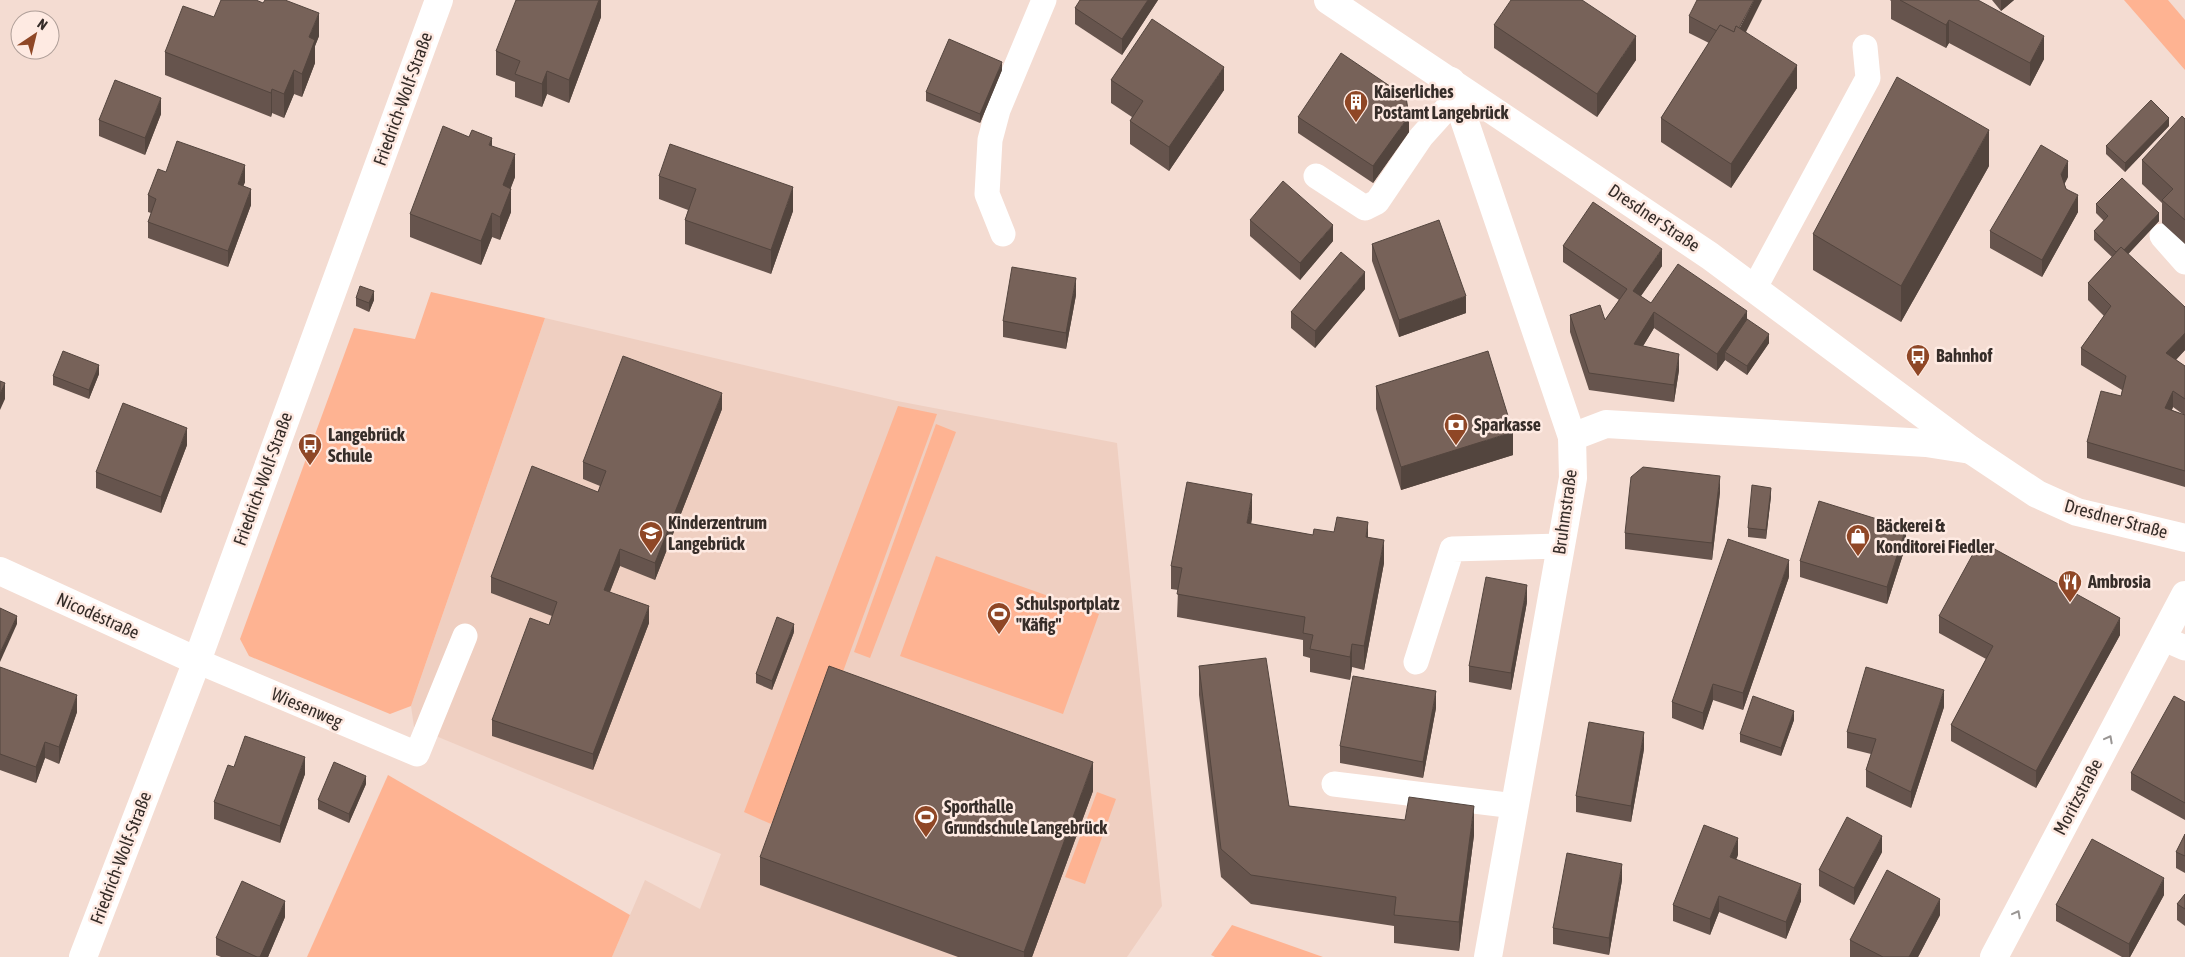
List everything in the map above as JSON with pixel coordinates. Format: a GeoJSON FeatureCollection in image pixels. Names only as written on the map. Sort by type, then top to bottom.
{"type":"FeatureCollection","features":[{"type":"Feature","properties":{"kind":"street","name":"Friedrich-Wolf-Straße"},"geometry":{"type":"LineString","coordinates":[[83,957],[196,661],[440,0]]}},
{"type":"Feature","properties":{"kind":"street","name":"Dresdner Straße"},"geometry":{"type":"LineString","coordinates":[[1328,0],[1454,89],[1710,256],[1971,450],[2037,494],[2077,512],[2185,538]]}},
{"type":"Feature","properties":{"kind":"street","name":"Bruhmstraße"},"geometry":{"type":"LineString","coordinates":[[1454,89],[1572,437],[1573,478],[1488,957]]}},
{"type":"Feature","properties":{"kind":"street","name":"Dresdner Straße"},"geometry":{"type":"LineString","coordinates":[[1572,437],[1606,424],[1926,443],[1971,450]]}},
{"type":"Feature","properties":{"kind":"street","name":"Nicodéstraße"},"geometry":{"type":"LineString","coordinates":[[0,571],[196,661]]}},
{"type":"Feature","properties":{"kind":"street","name":"Moritzstraße"},"geometry":{"type":"LineString","coordinates":[[1994,957],[2174,643],[2185,595]]}},
{"type":"Feature","properties":{"kind":"lane"},"geometry":{"type":"LineString","coordinates":[[1003,234],[987,194],[990,140],[998,110],[1044,0]]}},
{"type":"Feature","properties":{"kind":"lane"},"geometry":{"type":"LineString","coordinates":[[1754,289],[1868,78],[1865,47]]}},
{"type":"Feature","properties":{"kind":"lane"},"geometry":{"type":"LineString","coordinates":[[1316,176],[1364,208],[1377,202],[1454,89]]}},
{"type":"Feature","properties":{"kind":"lane"},"geometry":{"type":"LineString","coordinates":[[2162,236],[2185,262]]}},
{"type":"Feature","properties":{"kind":"lane"},"geometry":{"type":"LineString","coordinates":[[1416,662],[1452,549],[1561,546]]}},
{"type":"Feature","properties":{"kind":"lane","name":"Wiesenweg"},"geometry":{"type":"LineString","coordinates":[[196,661],[417,754],[465,636]]}},
{"type":"Feature","properties":{"kind":"lane"},"geometry":{"type":"LineString","coordinates":[[1334,784],[1515,806]]}},
{"type":"Feature","properties":{"kind":"shaded area"},"geometry":{"type":"Polygon","coordinates":[[[2124,0],[2168,0],[2185,20],[2185,70],[2124,0]]]}},
{"type":"Feature","properties":{"kind":"shaded area"},"geometry":{"type":"Polygon","coordinates":[[[431,292],[545,318],[411,706],[390,714],[249,656],[240,639],[354,328],[415,339],[431,292]]]}},
{"type":"Feature","properties":{"kind":"shaded area"},"geometry":{"type":"Polygon","coordinates":[[[545,318],[897,401],[1117,443],[1162,906],[1127,957],[612,957],[645,880],[700,909],[721,854],[414,727],[411,706],[545,318]]]}},
{"type":"Feature","properties":{"kind":"shaded area"},"geometry":{"type":"Polygon","coordinates":[[[898,406],[937,414],[798,795],[780,806],[771,824],[744,812],[898,406]]]}},
{"type":"Feature","properties":{"kind":"shaded area"},"geometry":{"type":"Polygon","coordinates":[[[936,424],[956,432],[870,658],[854,652],[936,424]]]}},
{"type":"Feature","properties":{"kind":"shaded area","name":"Schulsportplatz \"Käfig\""},"geometry":{"type":"Polygon","coordinates":[[[936,556],[1099,614],[1063,714],[900,656],[936,556]]]}},
{"type":"Feature","properties":{"kind":"shaded area"},"geometry":{"type":"Polygon","coordinates":[[[388,775],[630,915],[612,957],[307,957],[388,775]]]}},
{"type":"Feature","properties":{"kind":"shaded area"},"geometry":{"type":"Polygon","coordinates":[[[1097,792],[1116,799],[1085,884],[1065,877],[1097,792]]]}},
{"type":"Feature","properties":{"kind":"shaded area"},"geometry":{"type":"Polygon","coordinates":[[[1232,925],[1323,957],[1215,957],[1211,955],[1232,925]]]}},
{"type":"Feature","properties":{"kind":"building"},"geometry":{"type":"Polygon","coordinates":[[[221,0],[256,0],[263,3],[265,0],[285,0],[319,13],[309,37],[315,40],[302,74],[294,70],[284,94],[272,89],[271,93],[165,52],[183,6],[214,17],[221,0]]]}},
{"type":"Feature","properties":{"kind":"building"},"geometry":{"type":"Polygon","coordinates":[[[516,0],[599,0],[569,80],[547,71],[542,84],[515,74],[520,61],[496,51],[516,0]]]}},
{"type":"Feature","properties":{"kind":"building"},"geometry":{"type":"Polygon","coordinates":[[[1080,0],[1148,0],[1122,39],[1075,8],[1080,0]]]}},
{"type":"Feature","properties":{"kind":"building"},"geometry":{"type":"Polygon","coordinates":[[[1511,0],[1582,0],[1636,36],[1597,94],[1494,25],[1511,0]]]}},
{"type":"Feature","properties":{"kind":"building"},"geometry":{"type":"Polygon","coordinates":[[[1697,0],[1754,0],[1739,28],[1736,26],[1734,32],[1720,25],[1717,31],[1689,16],[1697,0]]]}},
{"type":"Feature","properties":{"kind":"building"},"geometry":{"type":"Polygon","coordinates":[[[1900,0],[1978,0],[2044,36],[2030,63],[1949,20],[1946,25],[1900,0]]]}},
{"type":"Feature","properties":{"kind":"building"},"geometry":{"type":"Polygon","coordinates":[[[1152,19],[1224,67],[1169,147],[1130,121],[1143,101],[1111,80],[1152,19]]]}},
{"type":"Feature","properties":{"kind":"building"},"geometry":{"type":"Polygon","coordinates":[[[1720,25],[1734,32],[1736,26],[1797,65],[1731,164],[1661,118],[1720,25]]]}},
{"type":"Feature","properties":{"kind":"building"},"geometry":{"type":"Polygon","coordinates":[[[949,39],[1002,62],[980,114],[926,92],[949,39]]]}},
{"type":"Feature","properties":{"kind":"building","name":"Kaiserliches Postamt Langebrück"},"geometry":{"type":"Polygon","coordinates":[[[1341,53],[1406,97],[1409,116],[1373,166],[1298,117],[1341,53]]]}},
{"type":"Feature","properties":{"kind":"building"},"geometry":{"type":"Polygon","coordinates":[[[1897,77],[1989,130],[1901,286],[1813,234],[1897,77]]]}},
{"type":"Feature","properties":{"kind":"building"},"geometry":{"type":"Polygon","coordinates":[[[115,80],[161,98],[145,138],[99,120],[115,80]]]}},
{"type":"Feature","properties":{"kind":"building"},"geometry":{"type":"Polygon","coordinates":[[[2151,100],[2169,118],[2125,163],[2106,146],[2151,100]]]}},
{"type":"Feature","properties":{"kind":"building"},"geometry":{"type":"Polygon","coordinates":[[[2182,116],[2185,119],[2185,220],[2162,200],[2173,189],[2142,160],[2182,116]]]}},
{"type":"Feature","properties":{"kind":"building"},"geometry":{"type":"Polygon","coordinates":[[[443,126],[469,137],[472,130],[492,138],[489,145],[515,154],[503,185],[511,189],[500,217],[492,213],[481,241],[410,214],[443,126]]]}},
{"type":"Feature","properties":{"kind":"building"},"geometry":{"type":"Polygon","coordinates":[[[177,141],[245,165],[238,184],[251,189],[228,251],[148,222],[156,199],[148,195],[158,169],[166,172],[177,141]]]}},
{"type":"Feature","properties":{"kind":"building"},"geometry":{"type":"Polygon","coordinates":[[[670,144],[793,187],[771,250],[685,220],[696,189],[659,176],[670,144]]]}},
{"type":"Feature","properties":{"kind":"building"},"geometry":{"type":"Polygon","coordinates":[[[2041,145],[2068,161],[2061,174],[2066,189],[2078,195],[2042,260],[1990,231],[2041,145]]]}},
{"type":"Feature","properties":{"kind":"building"},"geometry":{"type":"Polygon","coordinates":[[[2122,178],[2159,213],[2124,250],[2121,247],[2116,252],[2094,231],[2108,216],[2096,204],[2122,178]]]}},
{"type":"Feature","properties":{"kind":"building"},"geometry":{"type":"Polygon","coordinates":[[[1283,181],[1333,225],[1300,263],[1250,220],[1283,181]]]}},
{"type":"Feature","properties":{"kind":"building"},"geometry":{"type":"Polygon","coordinates":[[[1593,202],[1662,249],[1633,291],[1651,303],[1678,264],[1747,311],[1717,354],[1654,312],[1634,344],[1679,354],[1674,385],[1589,373],[1570,315],[1600,305],[1605,320],[1627,289],[1563,246],[1593,202]]]}},
{"type":"Feature","properties":{"kind":"building"},"geometry":{"type":"Polygon","coordinates":[[[1439,220],[1466,296],[1399,320],[1372,244],[1439,220]]]}},
{"type":"Feature","properties":{"kind":"building"},"geometry":{"type":"Polygon","coordinates":[[[2121,247],[2185,307],[2185,333],[2166,353],[2185,366],[2185,399],[2173,391],[2165,408],[2185,415],[2185,471],[2087,442],[2101,391],[2121,396],[2126,376],[2081,348],[2111,306],[2088,283],[2121,247]]]}},
{"type":"Feature","properties":{"kind":"building"},"geometry":{"type":"Polygon","coordinates":[[[1341,252],[1365,272],[1315,331],[1291,312],[1341,252]]]}},
{"type":"Feature","properties":{"kind":"building"},"geometry":{"type":"Polygon","coordinates":[[[1012,267],[1076,278],[1066,333],[1003,321],[1012,267]]]}},
{"type":"Feature","properties":{"kind":"building"},"geometry":{"type":"Polygon","coordinates":[[[360,286],[374,291],[369,303],[356,298],[360,286]]]}},
{"type":"Feature","properties":{"kind":"building"},"geometry":{"type":"Polygon","coordinates":[[[1747,319],[1769,334],[1747,366],[1725,352],[1747,319]]]}},
{"type":"Feature","properties":{"kind":"building"},"geometry":{"type":"Polygon","coordinates":[[[63,351],[99,365],[89,390],[53,376],[63,351]]]}},
{"type":"Feature","properties":{"kind":"building"},"geometry":{"type":"Polygon","coordinates":[[[1488,351],[1513,432],[1401,467],[1376,386],[1488,351]]]}},
{"type":"Feature","properties":{"kind":"building"},"geometry":{"type":"Polygon","coordinates":[[[623,356],[722,393],[655,563],[620,549],[604,590],[649,606],[593,754],[492,720],[530,618],[549,625],[557,602],[491,577],[532,466],[598,492],[606,471],[583,462],[623,356]]]}},
{"type":"Feature","properties":{"kind":"building"},"geometry":{"type":"Polygon","coordinates":[[[0,381],[5,383],[0,394],[0,381]]]}},
{"type":"Feature","properties":{"kind":"building"},"geometry":{"type":"Polygon","coordinates":[[[123,403],[187,428],[161,497],[96,472],[123,403]]]}},
{"type":"Feature","properties":{"kind":"building"},"geometry":{"type":"Polygon","coordinates":[[[1643,467],[1720,476],[1712,543],[1625,533],[1631,477],[1643,467]]]}},
{"type":"Feature","properties":{"kind":"building"},"geometry":{"type":"Polygon","coordinates":[[[1187,482],[1252,494],[1247,523],[1313,535],[1314,529],[1334,532],[1337,517],[1368,522],[1366,537],[1384,540],[1364,646],[1352,644],[1350,657],[1310,649],[1313,635],[1303,633],[1305,617],[1177,594],[1182,568],[1171,566],[1187,482]]]}},
{"type":"Feature","properties":{"kind":"building"},"geometry":{"type":"Polygon","coordinates":[[[1752,485],[1771,488],[1766,530],[1748,528],[1752,485]]]}},
{"type":"Feature","properties":{"kind":"building"},"geometry":{"type":"Polygon","coordinates":[[[1819,501],[1906,528],[1887,587],[1800,561],[1819,501]]]}},
{"type":"Feature","properties":{"kind":"building"},"geometry":{"type":"Polygon","coordinates":[[[1728,539],[1789,560],[1743,693],[1713,684],[1703,713],[1672,702],[1728,539]]]}},
{"type":"Feature","properties":{"kind":"building"},"geometry":{"type":"Polygon","coordinates":[[[1980,541],[2120,618],[2036,771],[1951,725],[1993,646],[1939,616],[1980,541]]]}},
{"type":"Feature","properties":{"kind":"building"},"geometry":{"type":"Polygon","coordinates":[[[1486,577],[1527,585],[1511,673],[1469,666],[1486,577]]]}},
{"type":"Feature","properties":{"kind":"building"},"geometry":{"type":"Polygon","coordinates":[[[0,608],[17,616],[0,653],[0,608]]]}},
{"type":"Feature","properties":{"kind":"building"},"geometry":{"type":"Polygon","coordinates":[[[777,617],[794,624],[772,681],[756,674],[777,617]]]}},
{"type":"Feature","properties":{"kind":"building"},"geometry":{"type":"Polygon","coordinates":[[[1266,658],[1289,806],[1405,820],[1409,797],[1474,806],[1459,922],[1394,915],[1396,897],[1251,875],[1221,849],[1199,666],[1266,658]]]}},
{"type":"Feature","properties":{"kind":"building","name":"Sporthalle Grundschule Langebrück"},"geometry":{"type":"Polygon","coordinates":[[[829,666],[1093,762],[1024,952],[760,857],[829,666]]]}},
{"type":"Feature","properties":{"kind":"building"},"geometry":{"type":"Polygon","coordinates":[[[0,667],[77,695],[59,747],[45,742],[36,767],[0,754],[0,667]]]}},
{"type":"Feature","properties":{"kind":"building"},"geometry":{"type":"Polygon","coordinates":[[[1866,667],[1944,690],[1911,792],[1866,770],[1876,739],[1847,732],[1866,667]]]}},
{"type":"Feature","properties":{"kind":"building"},"geometry":{"type":"Polygon","coordinates":[[[1353,676],[1436,691],[1423,762],[1340,746],[1353,676]]]}},
{"type":"Feature","properties":{"kind":"building"},"geometry":{"type":"Polygon","coordinates":[[[1753,696],[1794,711],[1781,748],[1740,734],[1753,696]]]}},
{"type":"Feature","properties":{"kind":"building"},"geometry":{"type":"Polygon","coordinates":[[[2174,696],[2185,702],[2185,803],[2131,773],[2174,696]]]}},
{"type":"Feature","properties":{"kind":"building"},"geometry":{"type":"Polygon","coordinates":[[[1589,722],[1644,732],[1631,806],[1576,796],[1589,722]]]}},
{"type":"Feature","properties":{"kind":"building"},"geometry":{"type":"Polygon","coordinates":[[[245,736],[305,757],[280,826],[214,802],[228,765],[234,767],[245,736]]]}},
{"type":"Feature","properties":{"kind":"building"},"geometry":{"type":"Polygon","coordinates":[[[334,762],[366,776],[349,814],[318,800],[334,762]]]}},
{"type":"Feature","properties":{"kind":"building"},"geometry":{"type":"Polygon","coordinates":[[[1847,817],[1882,836],[1854,888],[1819,870],[1847,817]]]}},
{"type":"Feature","properties":{"kind":"building"},"geometry":{"type":"Polygon","coordinates":[[[1704,825],[1738,838],[1730,857],[1801,884],[1786,922],[1719,896],[1710,919],[1673,905],[1704,825]]]}},
{"type":"Feature","properties":{"kind":"building"},"geometry":{"type":"Polygon","coordinates":[[[2185,834],[2185,856],[2176,852],[2185,834]]]}},
{"type":"Feature","properties":{"kind":"building"},"geometry":{"type":"Polygon","coordinates":[[[2092,839],[2164,878],[2129,944],[2056,905],[2092,839]]]}},
{"type":"Feature","properties":{"kind":"building"},"geometry":{"type":"Polygon","coordinates":[[[1567,853],[1622,864],[1609,938],[1553,928],[1567,853]]]}},
{"type":"Feature","properties":{"kind":"building"},"geometry":{"type":"Polygon","coordinates":[[[1887,870],[1940,899],[1909,957],[1883,957],[1850,940],[1887,870]]]}},
{"type":"Feature","properties":{"kind":"building"},"geometry":{"type":"Polygon","coordinates":[[[242,881],[285,901],[260,957],[216,938],[242,881]]]}},
{"type":"Feature","properties":{"kind":"building"},"geometry":{"type":"Polygon","coordinates":[[[2185,894],[2185,909],[2177,904],[2185,894]]]}},
{"type":"Feature","properties":{"kind":"place","name":"Kaiserliches Postamt Langebrück"},"geometry":{"type":"Point","coordinates":[1356,123]}},
{"type":"Feature","properties":{"kind":"place","name":"Bahnhof"},"geometry":{"type":"Point","coordinates":[1918,377]}},
{"type":"Feature","properties":{"kind":"place","name":"Sparkasse"},"geometry":{"type":"Point","coordinates":[1456,446]}},
{"type":"Feature","properties":{"kind":"place","name":"Langebrück Schule"},"geometry":{"type":"Point","coordinates":[310,466]}},
{"type":"Feature","properties":{"kind":"place","name":"Kinderzentrum Langebrück"},"geometry":{"type":"Point","coordinates":[651,554]}},
{"type":"Feature","properties":{"kind":"place","name":"Bäckerei & Konditorei Fiedler"},"geometry":{"type":"Point","coordinates":[1858,557]}},
{"type":"Feature","properties":{"kind":"place","name":"Ambrosia"},"geometry":{"type":"Point","coordinates":[2070,603]}},
{"type":"Feature","properties":{"kind":"place","name":"Schulsportplatz \"Käfig\""},"geometry":{"type":"Point","coordinates":[999,635]}},
{"type":"Feature","properties":{"kind":"place","name":"Sporthalle Grundschule Langebrück"},"geometry":{"type":"Point","coordinates":[926,838]}}]}
